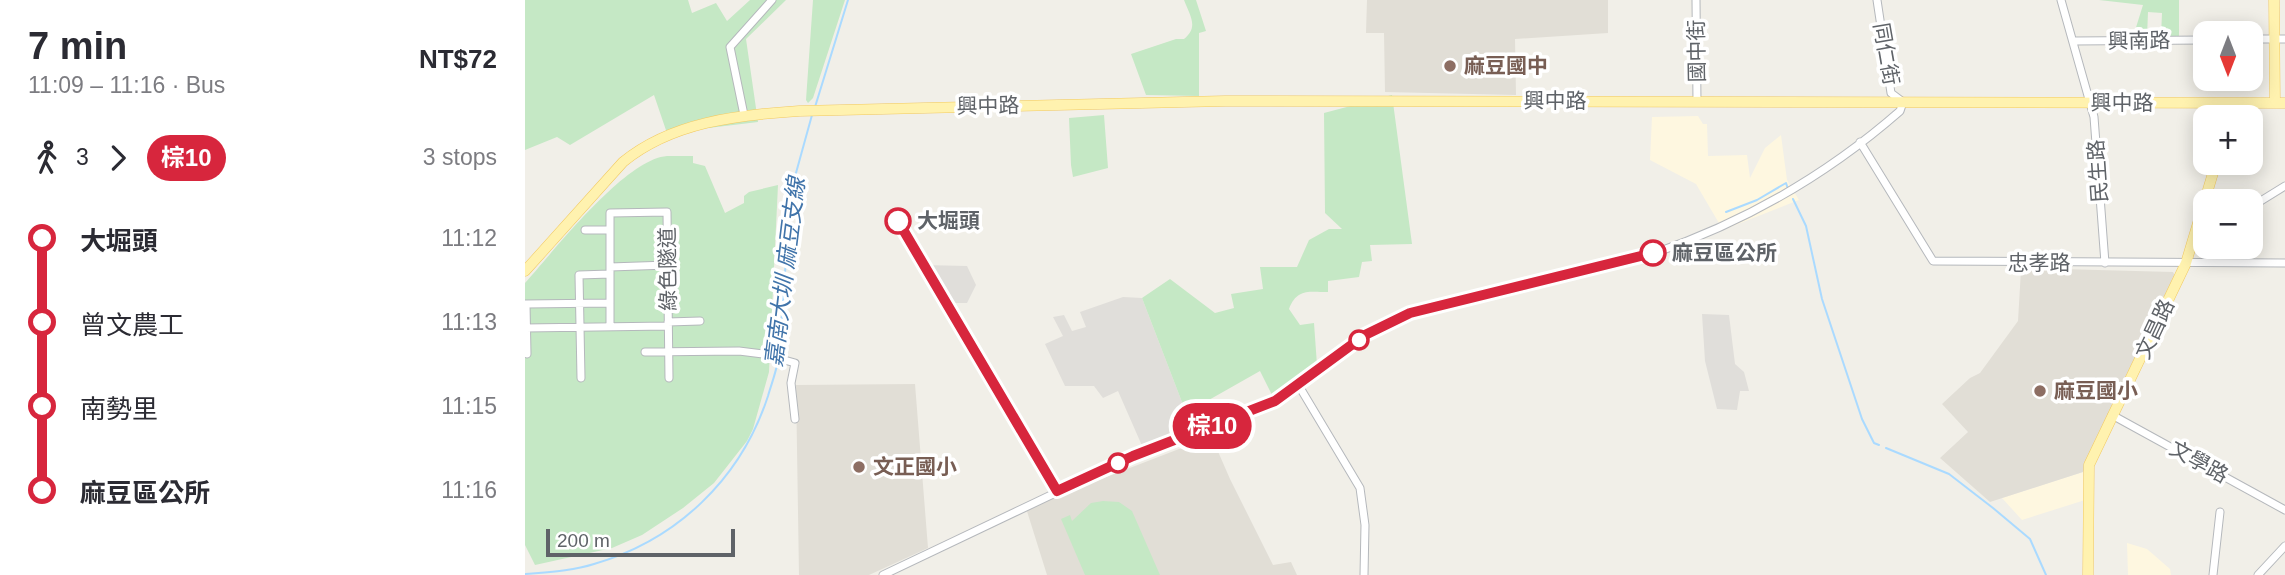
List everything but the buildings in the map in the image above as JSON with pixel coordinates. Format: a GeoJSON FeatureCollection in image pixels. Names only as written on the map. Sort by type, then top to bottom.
{"type":"FeatureCollection","features":[{"type":"Feature","properties":{"kind":"main road"},"geometry":{"type":"LineString","coordinates":[[2274,0],[2279,39],[2280,103]]}},
{"type":"Feature","properties":{"kind":"main road","name":"興中路"},"geometry":{"type":"LineString","coordinates":[[525,271],[623,162],[640,149],[666,135],[744,115],[826,110],[1212,101],[2280,103]]}},
{"type":"Feature","properties":{"kind":"main road","name":"文昌路"},"geometry":{"type":"LineString","coordinates":[[2088,575],[2089,465],[2193,249]]}},
{"type":"Feature","properties":{"kind":"street"},"geometry":{"type":"LineString","coordinates":[[744,115],[730,47],[772,0]]}},
{"type":"Feature","properties":{"kind":"street","name":"國中街"},"geometry":{"type":"LineString","coordinates":[[1696,0],[1697,102]]}},
{"type":"Feature","properties":{"kind":"street","name":"同仁街"},"geometry":{"type":"LineString","coordinates":[[1877,0],[1891,93],[1903,102]]}},
{"type":"Feature","properties":{"kind":"street","name":"民生路"},"geometry":{"type":"LineString","coordinates":[[2061,0],[2091,103],[2105,263]]}},
{"type":"Feature","properties":{"kind":"street","name":"興南路"},"geometry":{"type":"LineString","coordinates":[[2074,41],[2193,40]]}},
{"type":"Feature","properties":{"kind":"street"},"geometry":{"type":"LineString","coordinates":[[883,575],[1133,456],[1265,406],[1299,386],[1365,335],[1410,313],[1652,254],[1719,228],[1765,206],[1790,190],[1900,111],[1903,102]]}},
{"type":"Feature","properties":{"kind":"street","name":"忠孝路"},"geometry":{"type":"LineString","coordinates":[[1860,142],[1933,261],[2285,263]]}},
{"type":"Feature","properties":{"kind":"street"},"geometry":{"type":"LineString","coordinates":[[2263,200],[2285,186]]}},
{"type":"Feature","properties":{"kind":"street","name":"綠色隧道"},"geometry":{"type":"LineString","coordinates":[[610,230],[610,213],[667,212],[669,378]]}},
{"type":"Feature","properties":{"kind":"street"},"geometry":{"type":"LineString","coordinates":[[585,230],[610,230],[610,327]]}},
{"type":"Feature","properties":{"kind":"street"},"geometry":{"type":"LineString","coordinates":[[581,379],[579,275],[668,265]]}},
{"type":"Feature","properties":{"kind":"street"},"geometry":{"type":"LineString","coordinates":[[527,354],[526,304],[610,303]]}},
{"type":"Feature","properties":{"kind":"street"},"geometry":{"type":"LineString","coordinates":[[526,328],[610,327],[700,321]]}},
{"type":"Feature","properties":{"kind":"street"},"geometry":{"type":"LineString","coordinates":[[645,352],[739,351],[795,363],[791,383],[795,419]]}},
{"type":"Feature","properties":{"kind":"street"},"geometry":{"type":"LineString","coordinates":[[1299,386],[1360,488],[1364,525],[1364,575]]}},
{"type":"Feature","properties":{"kind":"street","name":"文學路"},"geometry":{"type":"LineString","coordinates":[[2112,415],[2285,510]]}},
{"type":"Feature","properties":{"kind":"street"},"geometry":{"type":"LineString","coordinates":[[2213,575],[2220,512]]}},
{"type":"Feature","properties":{"kind":"street"},"geometry":{"type":"LineString","coordinates":[[2258,575],[2285,546]]}},
{"type":"Feature","properties":{"kind":"shaded area","name":"麻豆國中"},"geometry":{"type":"Polygon","coordinates":[[[1367,0],[1608,0],[1608,33],[1515,39],[1516,95],[1385,92],[1384,33],[1366,33],[1367,0]]]}},
{"type":"Feature","properties":{"kind":"shaded area"},"geometry":{"type":"Polygon","coordinates":[[[1698,116],[1703,124],[1707,124],[1708,156],[1747,155],[1750,178],[1765,148],[1781,135],[1787,180],[1799,200],[1723,230],[1696,184],[1650,160],[1652,117],[1698,116]]]}},
{"type":"Feature","properties":{"kind":"shaded area"},"geometry":{"type":"Polygon","coordinates":[[[924,265],[967,266],[976,285],[967,303],[945,300],[924,265]]]}},
{"type":"Feature","properties":{"kind":"shaded area","name":"麻豆國小"},"geometry":{"type":"Polygon","coordinates":[[[2021,270],[2173,272],[2178,281],[2083,472],[1990,502],[1940,458],[1968,432],[1942,404],[1970,378],[1980,373],[2018,321],[2021,270]]]}},
{"type":"Feature","properties":{"kind":"shaded area"},"geometry":{"type":"Polygon","coordinates":[[[1123,297],[1142,298],[1185,410],[1200,405],[1207,424],[1143,448],[1118,391],[1103,398],[1094,386],[1065,386],[1045,344],[1063,336],[1053,317],[1064,315],[1072,331],[1086,327],[1080,312],[1123,297]]]}},
{"type":"Feature","properties":{"kind":"shaded area"},"geometry":{"type":"Polygon","coordinates":[[[1702,314],[1729,315],[1735,364],[1744,372],[1749,391],[1740,391],[1737,410],[1717,409],[1705,361],[1702,314]]]}},
{"type":"Feature","properties":{"kind":"shaded area","name":"文正國小"},"geometry":{"type":"Polygon","coordinates":[[[915,384],[928,548],[869,575],[799,575],[796,385],[915,384]]]}},
{"type":"Feature","properties":{"kind":"shaded area"},"geometry":{"type":"Polygon","coordinates":[[[1213,440],[1273,565],[1291,562],[1297,575],[1047,575],[1026,508],[1179,449],[1213,440]]]}},
{"type":"Feature","properties":{"kind":"shaded area"},"geometry":{"type":"Polygon","coordinates":[[[2083,472],[2085,500],[2022,520],[2002,498],[2083,472]]]}},
{"type":"Feature","properties":{"kind":"shaded area"},"geometry":{"type":"Polygon","coordinates":[[[2127,543],[2147,549],[2170,569],[2171,575],[2128,575],[2127,543]]]}},
{"type":"Feature","properties":{"kind":"green space"},"geometry":{"type":"Polygon","coordinates":[[[525,0],[688,0],[692,13],[716,3],[727,21],[750,0],[786,0],[746,39],[758,122],[700,129],[669,139],[654,95],[570,145],[557,137],[525,150],[525,0]]]}},
{"type":"Feature","properties":{"kind":"green space"},"geometry":{"type":"Polygon","coordinates":[[[813,0],[845,0],[813,98],[808,103],[806,100],[813,0]]]}},
{"type":"Feature","properties":{"kind":"green space"},"geometry":{"type":"Polygon","coordinates":[[[1184,0],[1196,0],[1206,31],[1199,33],[1199,96],[1146,95],[1131,54],[1176,39],[1184,39],[1189,35],[1192,21],[1184,0]]]}},
{"type":"Feature","properties":{"kind":"green space"},"geometry":{"type":"Polygon","coordinates":[[[2099,0],[2179,0],[2179,36],[2161,36],[2162,13],[2148,12],[2147,37],[2133,37],[2143,5],[2099,0]]]}},
{"type":"Feature","properties":{"kind":"green space"},"geometry":{"type":"Polygon","coordinates":[[[1392,95],[1412,244],[1370,245],[1372,261],[1362,262],[1359,277],[1328,281],[1328,292],[1309,292],[1296,297],[1289,309],[1300,325],[1314,323],[1317,365],[1274,399],[1260,371],[1200,405],[1185,410],[1142,298],[1170,279],[1215,313],[1234,308],[1231,294],[1263,289],[1260,267],[1297,267],[1309,240],[1329,229],[1342,229],[1325,213],[1324,113],[1392,95]]]}},
{"type":"Feature","properties":{"kind":"green space"},"geometry":{"type":"Polygon","coordinates":[[[1104,115],[1108,168],[1073,177],[1069,118],[1104,115]]]}},
{"type":"Feature","properties":{"kind":"green space"},"geometry":{"type":"Polygon","coordinates":[[[667,156],[693,156],[693,163],[705,166],[725,213],[744,203],[744,196],[749,192],[778,185],[769,372],[753,429],[747,441],[714,483],[683,508],[642,535],[612,548],[535,565],[525,545],[525,283],[611,189],[650,161],[667,156]]]}},
{"type":"Feature","properties":{"kind":"green space"},"geometry":{"type":"Polygon","coordinates":[[[1119,502],[1132,511],[1160,575],[1085,575],[1061,519],[1070,515],[1072,521],[1091,503],[1119,502]]]}},
{"type":"Feature","properties":{"kind":"waterway","name":"嘉南大圳 麻豆支線"},"geometry":{"type":"LineString","coordinates":[[815,107],[848,0]]}},
{"type":"Feature","properties":{"kind":"waterway","name":"嘉南大圳 麻豆支線"},"geometry":{"type":"LineString","coordinates":[[779,355],[791,191],[812,115]]}},
{"type":"Feature","properties":{"kind":"waterway"},"geometry":{"type":"LineString","coordinates":[[1726,212],[1757,200],[1786,183],[1788,189]]}},
{"type":"Feature","properties":{"kind":"waterway"},"geometry":{"type":"LineString","coordinates":[[1793,199],[1806,226],[1822,299],[1862,419],[1874,443],[1879,445]]}},
{"type":"Feature","properties":{"kind":"waterway","name":"嘉南大圳 麻豆支線"},"geometry":{"type":"LineString","coordinates":[[525,574],[569,570],[624,553],[652,539],[702,502],[741,454],[756,426],[778,360]]}},
{"type":"Feature","properties":{"kind":"waterway"},"geometry":{"type":"LineString","coordinates":[[1886,448],[1949,474],[1993,508],[2030,539],[2046,575]]}},
{"type":"Feature","properties":{"kind":"bus line","name":"棕10"},"geometry":{"type":"LineString","coordinates":[[898,221],[1057,491],[1133,456],[1275,401],[1365,335],[1410,313],[1653,253]]}},
{"type":"Feature","properties":{"kind":"place","name":"麻豆國中"},"geometry":{"type":"Point","coordinates":[1450,66]}},
{"type":"Feature","properties":{"kind":"place","name":"大堀頭"},"geometry":{"type":"Point","coordinates":[898,221]}},
{"type":"Feature","properties":{"kind":"place","name":"麻豆區公所"},"geometry":{"type":"Point","coordinates":[1653,253]}},
{"type":"Feature","properties":{"kind":"place","name":"麻豆國小"},"geometry":{"type":"Point","coordinates":[2040,391]}},
{"type":"Feature","properties":{"kind":"place","name":"文正國小"},"geometry":{"type":"Point","coordinates":[859,467]}}]}
